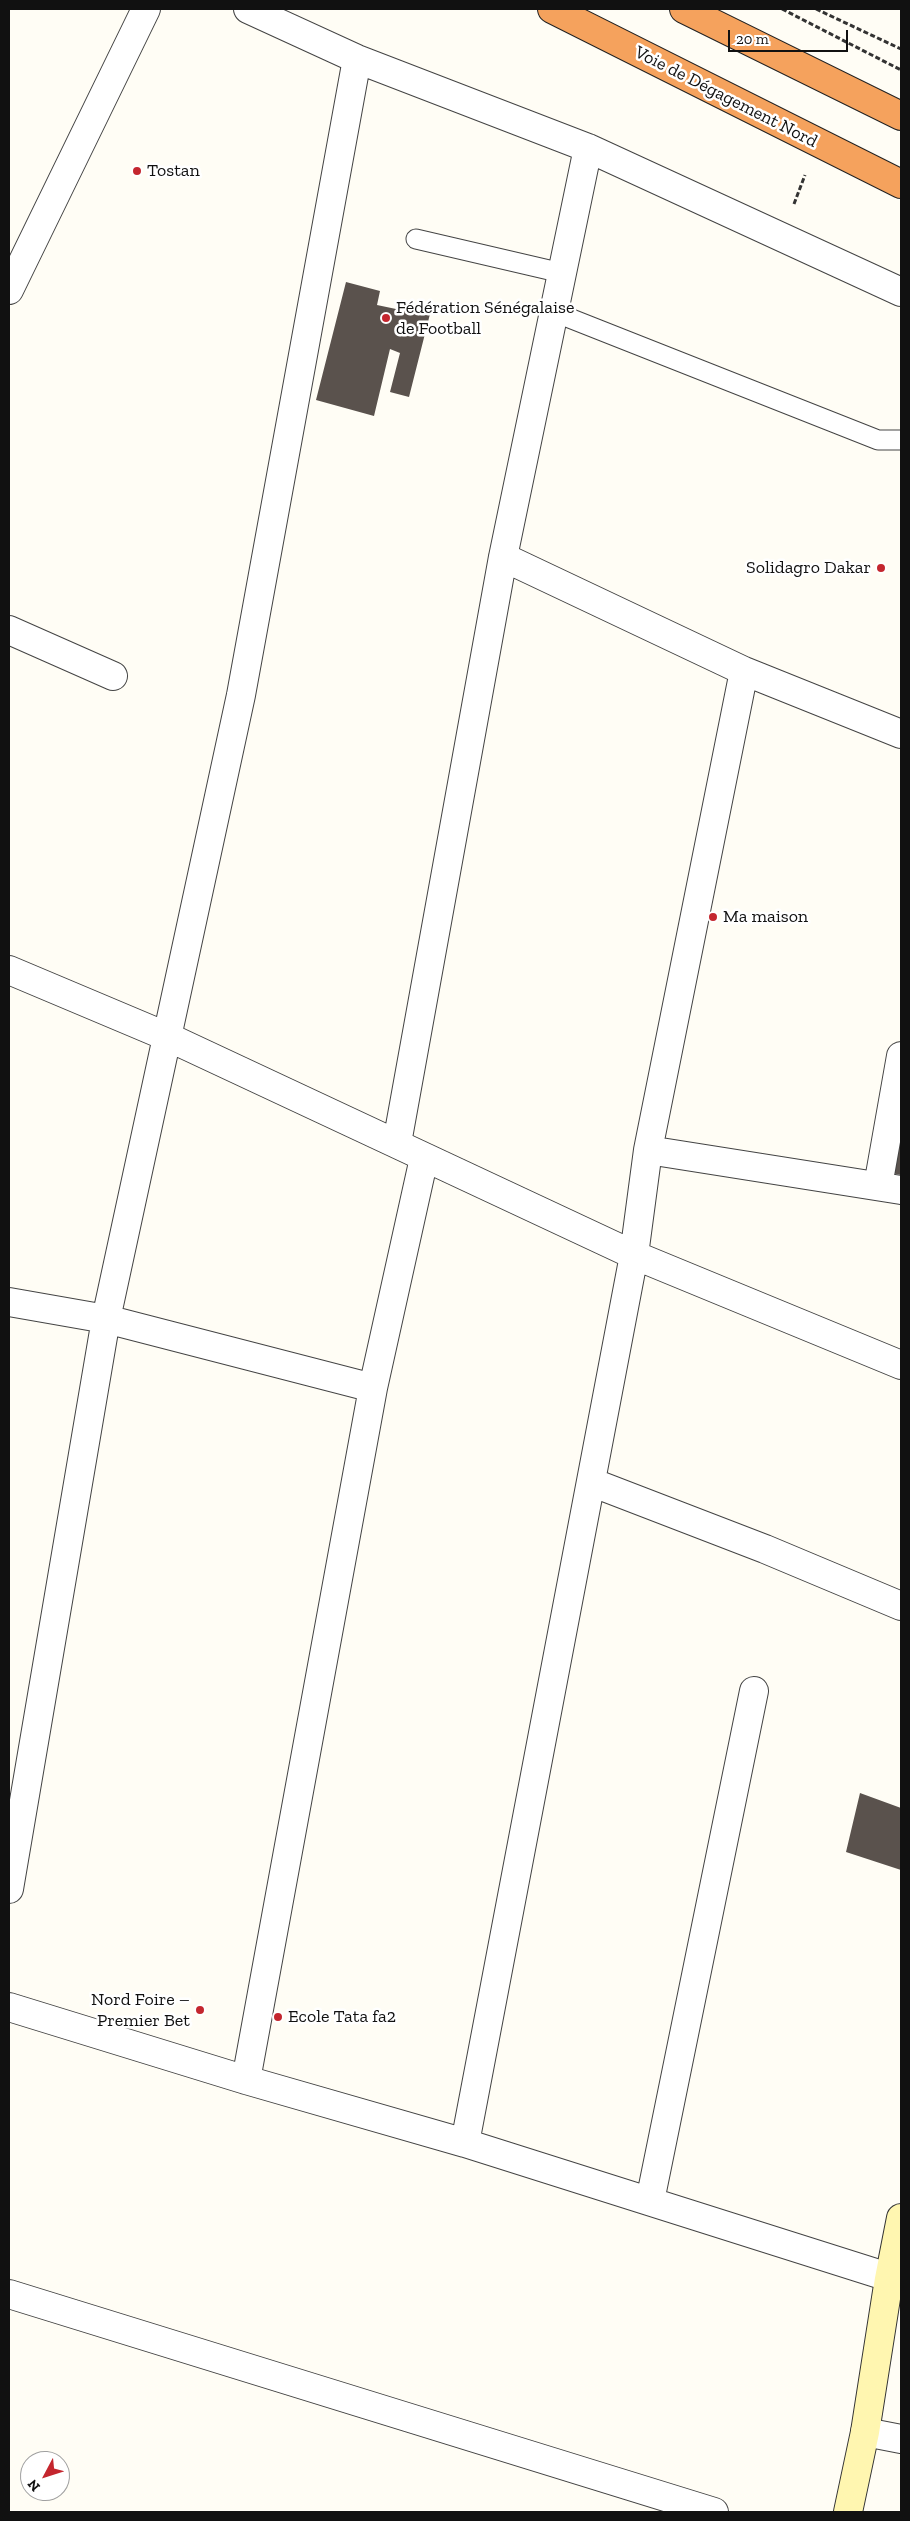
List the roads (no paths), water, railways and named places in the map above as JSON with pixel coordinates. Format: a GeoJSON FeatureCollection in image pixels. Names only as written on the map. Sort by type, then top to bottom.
{"type":"FeatureCollection","features":[{"type":"Feature","properties":{"kind":"highway","name":"Voie de Dégagement Nord"},"geometry":{"type":"LineString","coordinates":[[552,9],[901,184]]}},
{"type":"Feature","properties":{"kind":"highway"},"geometry":{"type":"LineString","coordinates":[[684,9],[901,116]]}},
{"type":"Feature","properties":{"kind":"street"},"geometry":{"type":"LineString","coordinates":[[9,290],[146,9]]}},
{"type":"Feature","properties":{"kind":"street"},"geometry":{"type":"LineString","coordinates":[[248,9],[357,59],[588,148],[901,292]]}},
{"type":"Feature","properties":{"kind":"street"},"geometry":{"type":"LineString","coordinates":[[9,1889],[106,1319],[242,695],[357,59]]}},
{"type":"Feature","properties":{"kind":"street"},"geometry":{"type":"LineString","coordinates":[[397,1143],[503,557],[588,148]]}},
{"type":"Feature","properties":{"kind":"street"},"geometry":{"type":"LineString","coordinates":[[503,557],[744,670],[901,734]]}},
{"type":"Feature","properties":{"kind":"street"},"geometry":{"type":"LineString","coordinates":[[9,630],[113,676]]}},
{"type":"Feature","properties":{"kind":"street"},"geometry":{"type":"LineString","coordinates":[[465,2143],[634,1255],[648,1150],[744,670]]}},
{"type":"Feature","properties":{"kind":"street"},"geometry":{"type":"LineString","coordinates":[[9,970],[168,1037],[634,1255],[901,1364]]}},
{"type":"Feature","properties":{"kind":"street"},"geometry":{"type":"LineString","coordinates":[[648,1150],[889,1188],[901,1056]]}},
{"type":"Feature","properties":{"kind":"street"},"geometry":{"type":"LineString","coordinates":[[246,2080],[373,1388],[424,1158]]}},
{"type":"Feature","properties":{"kind":"street"},"geometry":{"type":"LineString","coordinates":[[9,1302],[106,1319],[373,1388]]}},
{"type":"Feature","properties":{"kind":"street"},"geometry":{"type":"LineString","coordinates":[[591,1482],[764,1549],[901,1606]]}},
{"type":"Feature","properties":{"kind":"street"},"geometry":{"type":"LineString","coordinates":[[650,2200],[754,1691]]}},
{"type":"Feature","properties":{"kind":"street"},"geometry":{"type":"LineString","coordinates":[[9,2007],[246,2080],[465,2143],[650,2200],[895,2280]]}},
{"type":"Feature","properties":{"kind":"street"},"geometry":{"type":"LineString","coordinates":[[848,2512],[895,2280],[901,2218]]}},
{"type":"Feature","properties":{"kind":"street"},"geometry":{"type":"LineString","coordinates":[[9,2294],[714,2512]]}},
{"type":"Feature","properties":{"kind":"street"},"geometry":{"type":"LineString","coordinates":[[865,2432],[901,2439]]}},
{"type":"Feature","properties":{"kind":"lane"},"geometry":{"type":"LineString","coordinates":[[416,239],[562,273]]}},
{"type":"Feature","properties":{"kind":"lane"},"geometry":{"type":"LineString","coordinates":[[554,312],[878,440],[901,440]]}},
{"type":"Feature","properties":{"kind":"place","name":"Tostan"},"geometry":{"type":"Point","coordinates":[137,171]}},
{"type":"Feature","properties":{"kind":"place","name":"Fédération Sénégalaise de Football"},"geometry":{"type":"Point","coordinates":[386,318]}},
{"type":"Feature","properties":{"kind":"place","name":"Solidagro Dakar"},"geometry":{"type":"Point","coordinates":[881,568]}},
{"type":"Feature","properties":{"kind":"place","name":"Ma maison"},"geometry":{"type":"Point","coordinates":[713,917]}},
{"type":"Feature","properties":{"kind":"place","name":"Nord Foire – Premier Bet"},"geometry":{"type":"Point","coordinates":[200,2010]}},
{"type":"Feature","properties":{"kind":"place","name":"Ecole Tata fa2"},"geometry":{"type":"Point","coordinates":[278,2017]}}]}
